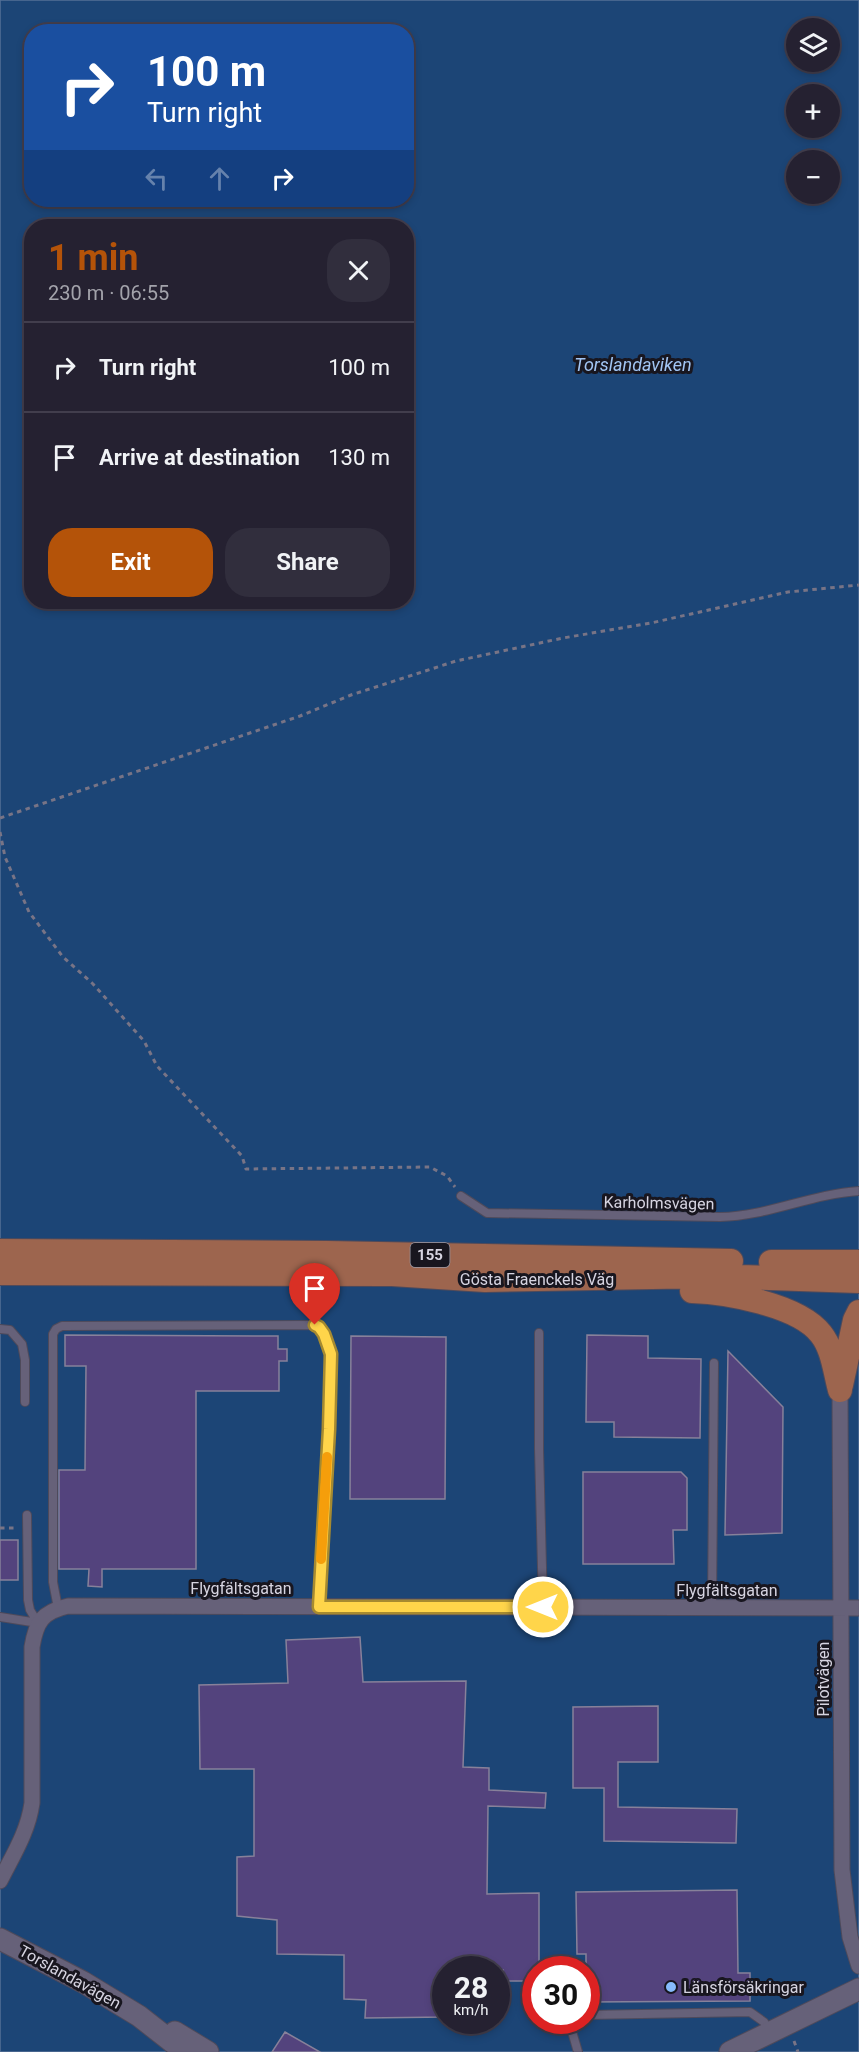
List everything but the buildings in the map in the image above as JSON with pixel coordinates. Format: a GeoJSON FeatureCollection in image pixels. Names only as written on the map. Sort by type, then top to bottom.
{"type":"FeatureCollection","features":[{"type":"Feature","properties":{"kind":"main road","name":"Gösta Fraenckels Väg"},"geometry":{"type":"LineString","coordinates":[[0,1251],[315,1253],[859,1262]]}},
{"type":"Feature","properties":{"kind":"main road","name":"Gösta Fraenckels Väg"},"geometry":{"type":"LineString","coordinates":[[0,1274],[392,1274],[485,1280],[595,1280],[710,1276],[859,1281]]}},
{"type":"Feature","properties":{"kind":"main road"},"geometry":{"type":"LineString","coordinates":[[595,1280],[627,1288],[654,1291],[729,1294],[754,1299],[794,1315],[815,1327],[822,1334],[828,1345],[840,1390]]}},
{"type":"Feature","properties":{"kind":"main road"},"geometry":{"type":"LineString","coordinates":[[840,1390],[855,1320],[859,1312]]}},
{"type":"Feature","properties":{"kind":"street","name":"Pilotvägen"},"geometry":{"type":"LineString","coordinates":[[840,1390],[842,1870],[850,1937],[859,1966]]}},
{"type":"Feature","properties":{"kind":"street","name":"Flygfältsgatan"},"geometry":{"type":"LineString","coordinates":[[58,1608],[68,1606],[859,1608]]}},
{"type":"Feature","properties":{"kind":"street"},"geometry":{"type":"LineString","coordinates":[[0,1881],[24,1836],[30,1821],[33,1803],[32,1647],[38,1623],[58,1608]]}},
{"type":"Feature","properties":{"kind":"street","name":"Torslandavägen"},"geometry":{"type":"LineString","coordinates":[[0,1939],[83,1982],[139,2016],[185,2052]]}},
{"type":"Feature","properties":{"kind":"street"},"geometry":{"type":"LineString","coordinates":[[730,2052],[859,1989]]}},
{"type":"Feature","properties":{"kind":"street","name":"Torslandavägen"},"geometry":{"type":"LineString","coordinates":[[139,2016],[162,2025],[208,2052]]}},
{"type":"Feature","properties":{"kind":"lane","name":"Karholmsvägen"},"geometry":{"type":"LineString","coordinates":[[461,1196],[487,1213],[720,1217],[750,1215],[832,1194],[859,1191]]}},
{"type":"Feature","properties":{"kind":"lane"},"geometry":{"type":"LineString","coordinates":[[58,1608],[53,1582],[53,1334],[56,1329],[62,1326],[315,1325],[324,1334],[331,1354],[319,1607]]}},
{"type":"Feature","properties":{"kind":"lane"},"geometry":{"type":"LineString","coordinates":[[0,1329],[10,1330],[22,1344],[25,1360],[25,1402]]}},
{"type":"Feature","properties":{"kind":"lane"},"geometry":{"type":"LineString","coordinates":[[539,1333],[543,1607]]}},
{"type":"Feature","properties":{"kind":"lane"},"geometry":{"type":"LineString","coordinates":[[712,1608],[714,1363]]}},
{"type":"Feature","properties":{"kind":"lane"},"geometry":{"type":"LineString","coordinates":[[27,1515],[28,1600],[30,1610],[38,1623]]}},
{"type":"Feature","properties":{"kind":"lane"},"geometry":{"type":"LineString","coordinates":[[0,1617],[38,1623]]}},
{"type":"Feature","properties":{"kind":"lane"},"geometry":{"type":"LineString","coordinates":[[600,2015],[750,2012],[764,2022],[770,2032]]}},
{"type":"Feature","properties":{"kind":"lane"},"geometry":{"type":"LineString","coordinates":[[572,2034],[578,2052]]}},
{"type":"Feature","properties":{"kind":"path"},"geometry":{"type":"LineString","coordinates":[[0,818],[300,716],[351,695],[456,661],[788,592],[859,585]]}},
{"type":"Feature","properties":{"kind":"path"},"geometry":{"type":"LineString","coordinates":[[0,832],[5,857],[29,912],[63,957],[93,984],[144,1041],[157,1066],[242,1156],[246,1169],[430,1167],[447,1176],[461,1196]]}},
{"type":"Feature","properties":{"kind":"path"},"geometry":{"type":"LineString","coordinates":[[0,1528],[27,1528]]}},
{"type":"Feature","properties":{"kind":"path"},"geometry":{"type":"LineString","coordinates":[[794,2041],[798,2052]]}},
{"type":"Feature","properties":{"kind":"water","name":"Torslandaviken"},"geometry":{"type":"Polygon","coordinates":[[[0,0],[859,0],[859,2052],[0,2052],[0,0]]]}},
{"type":"Feature","properties":{"kind":"slow traffic"},"geometry":{"type":"LineString","coordinates":[[321,1559],[327,1457]]}},
{"type":"Feature","properties":{"kind":"place","name":"Länsförsäkringar"},"geometry":{"type":"Point","coordinates":[671,1987]}},
{"type":"Feature","properties":{"kind":"route"},"geometry":{"type":"LineString","coordinates":[[315,1325],[324,1334],[331,1354],[319,1607],[543,1607]]}}]}
